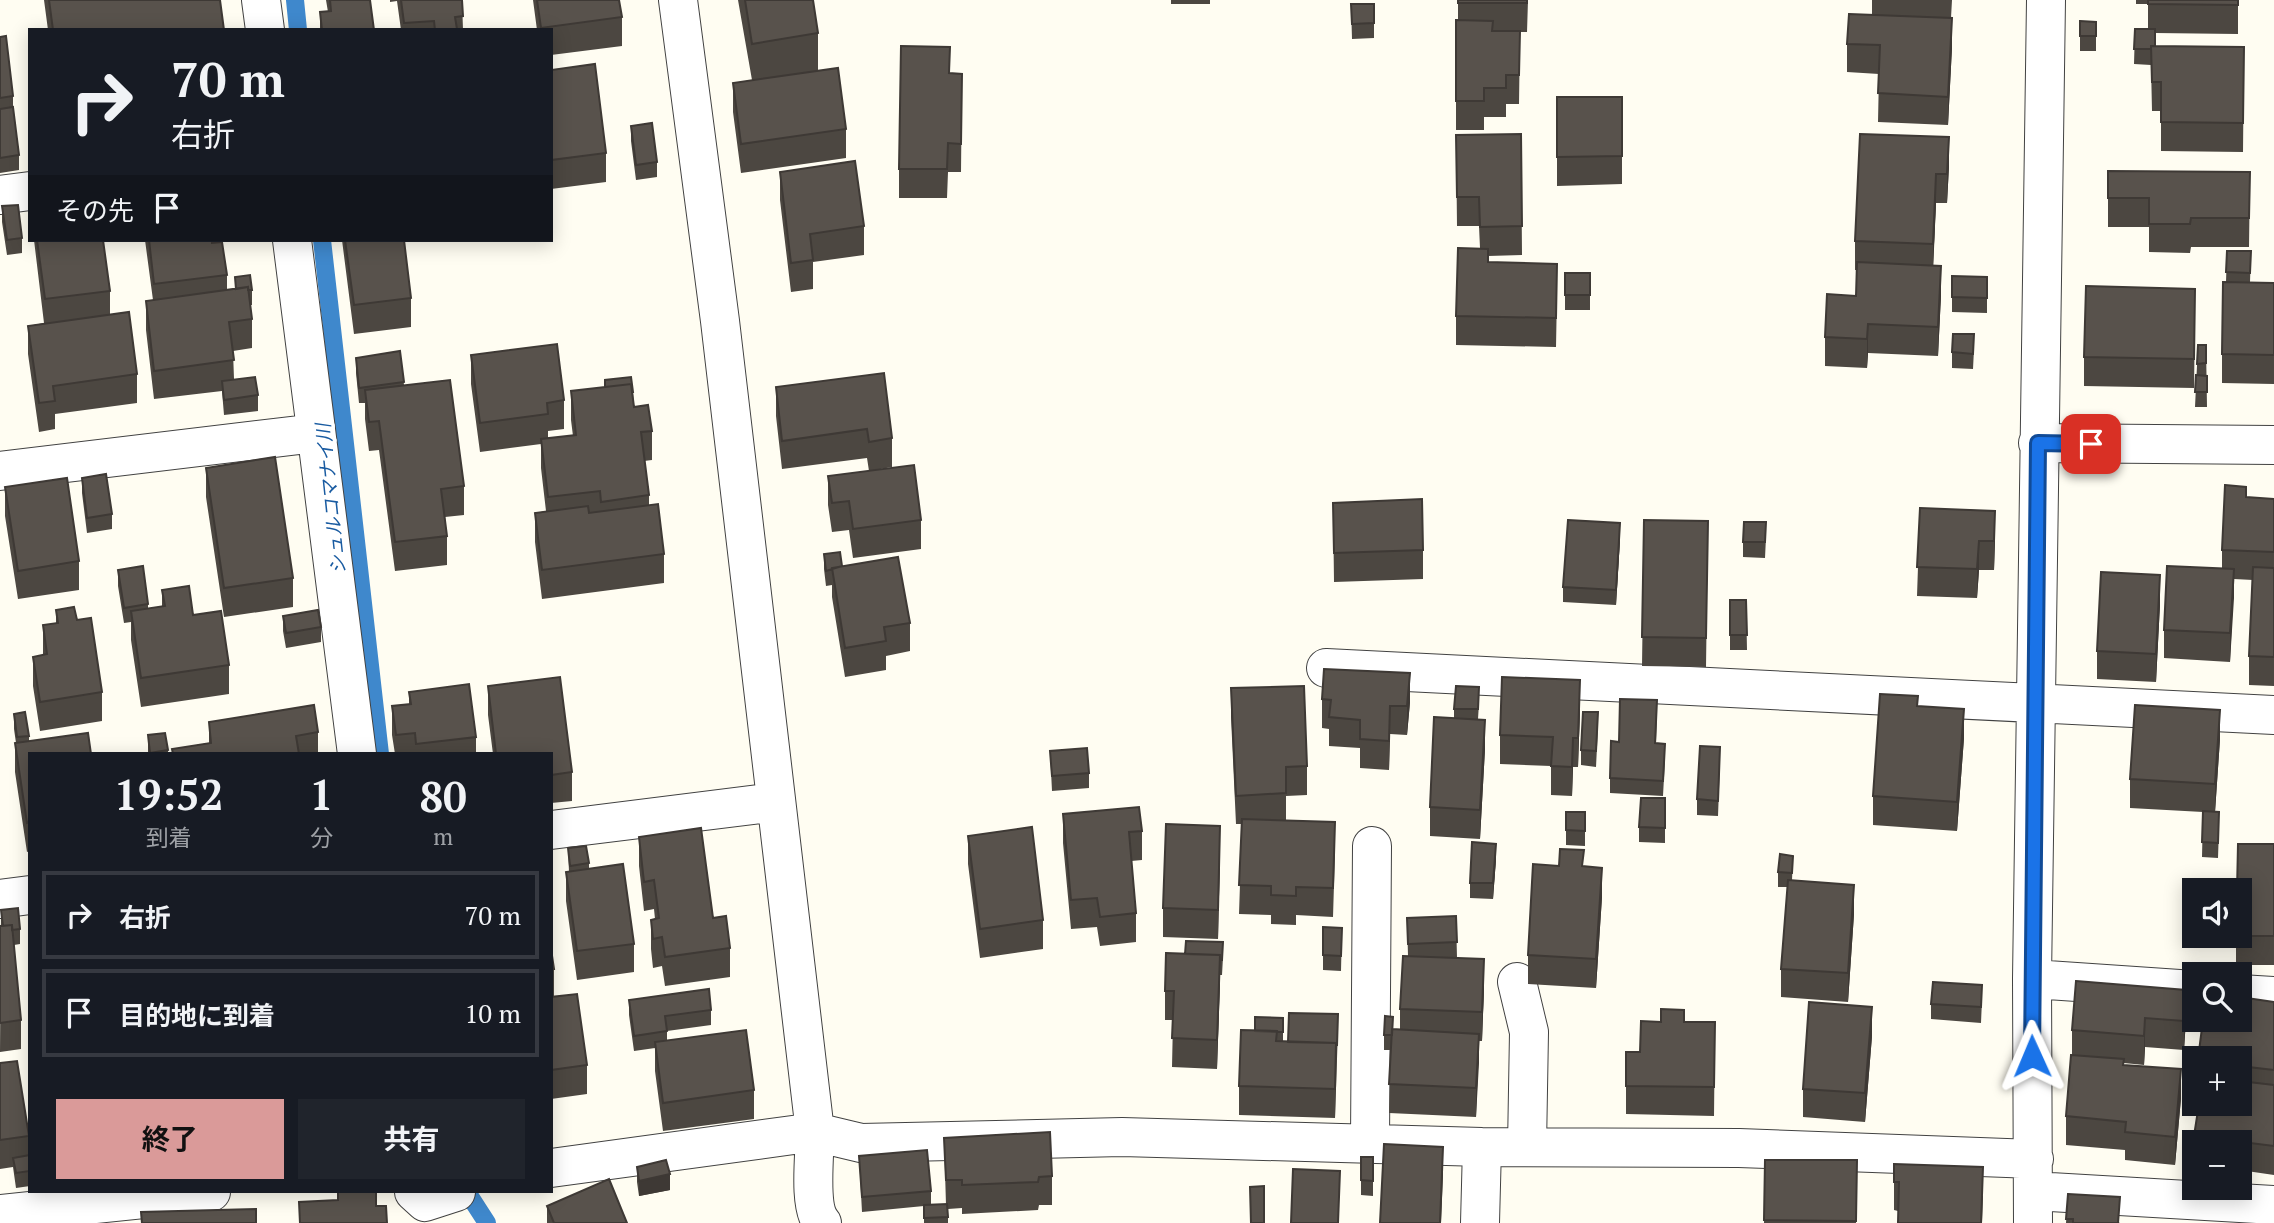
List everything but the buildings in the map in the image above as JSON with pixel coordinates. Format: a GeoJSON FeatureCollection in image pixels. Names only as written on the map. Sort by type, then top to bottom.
{"type":"FeatureCollection","features":[{"type":"Feature","properties":{"kind":"street"},"geometry":{"type":"LineString","coordinates":[[261,0],[265,28]]}},
{"type":"Feature","properties":{"kind":"street"},"geometry":{"type":"LineString","coordinates":[[678,0],[720,321],[815,1132],[814,1188],[818,1218],[822,1223]]}},
{"type":"Feature","properties":{"kind":"street"},"geometry":{"type":"LineString","coordinates":[[2033,1191],[2032,979],[2046,0]]}},
{"type":"Feature","properties":{"kind":"street"},"geometry":{"type":"LineString","coordinates":[[0,195],[28,191]]}},
{"type":"Feature","properties":{"kind":"street"},"geometry":{"type":"LineString","coordinates":[[292,242],[357,752]]}},
{"type":"Feature","properties":{"kind":"street"},"geometry":{"type":"LineString","coordinates":[[0,471],[316,433]]}},
{"type":"Feature","properties":{"kind":"street"},"geometry":{"type":"LineString","coordinates":[[2038,443],[2274,445]]}},
{"type":"Feature","properties":{"kind":"street"},"geometry":{"type":"LineString","coordinates":[[1326,668],[2274,715]]}},
{"type":"Feature","properties":{"kind":"street"},"geometry":{"type":"LineString","coordinates":[[553,830],[776,802]]}},
{"type":"Feature","properties":{"kind":"street"},"geometry":{"type":"LineString","coordinates":[[1370,1142],[1372,846]]}},
{"type":"Feature","properties":{"kind":"street"},"geometry":{"type":"LineString","coordinates":[[0,899],[28,895]]}},
{"type":"Feature","properties":{"kind":"street"},"geometry":{"type":"LineString","coordinates":[[2032,979],[2182,989]]}},
{"type":"Feature","properties":{"kind":"street"},"geometry":{"type":"LineString","coordinates":[[1517,982],[1529,1032],[1527,1147]]}},
{"type":"Feature","properties":{"kind":"street"},"geometry":{"type":"LineString","coordinates":[[2252,994],[2274,996]]}},
{"type":"Feature","properties":{"kind":"street"},"geometry":{"type":"LineString","coordinates":[[553,1168],[815,1132],[861,1143],[1122,1137],[1482,1147],[1739,1148],[2033,1191],[2274,1205]]}},
{"type":"Feature","properties":{"kind":"street"},"geometry":{"type":"LineString","coordinates":[[1480,1223],[1482,1147]]}},
{"type":"Feature","properties":{"kind":"street"},"geometry":{"type":"LineString","coordinates":[[0,1214],[201,1193]]}},
{"type":"Feature","properties":{"kind":"waterway","name":"シュルコマナイ川"},"geometry":{"type":"LineString","coordinates":[[295,0],[298,28]]}},
{"type":"Feature","properties":{"kind":"waterway","name":"シュルコマナイ川"},"geometry":{"type":"LineString","coordinates":[[322,242],[380,752]]}},
{"type":"Feature","properties":{"kind":"waterway","name":"シュルコマナイ川"},"geometry":{"type":"LineString","coordinates":[[468,1193],[487,1223]]}},
{"type":"Feature","properties":{"kind":"route"},"geometry":{"type":"LineString","coordinates":[[2032,1056],[2038,443],[2091,444]]}}]}
